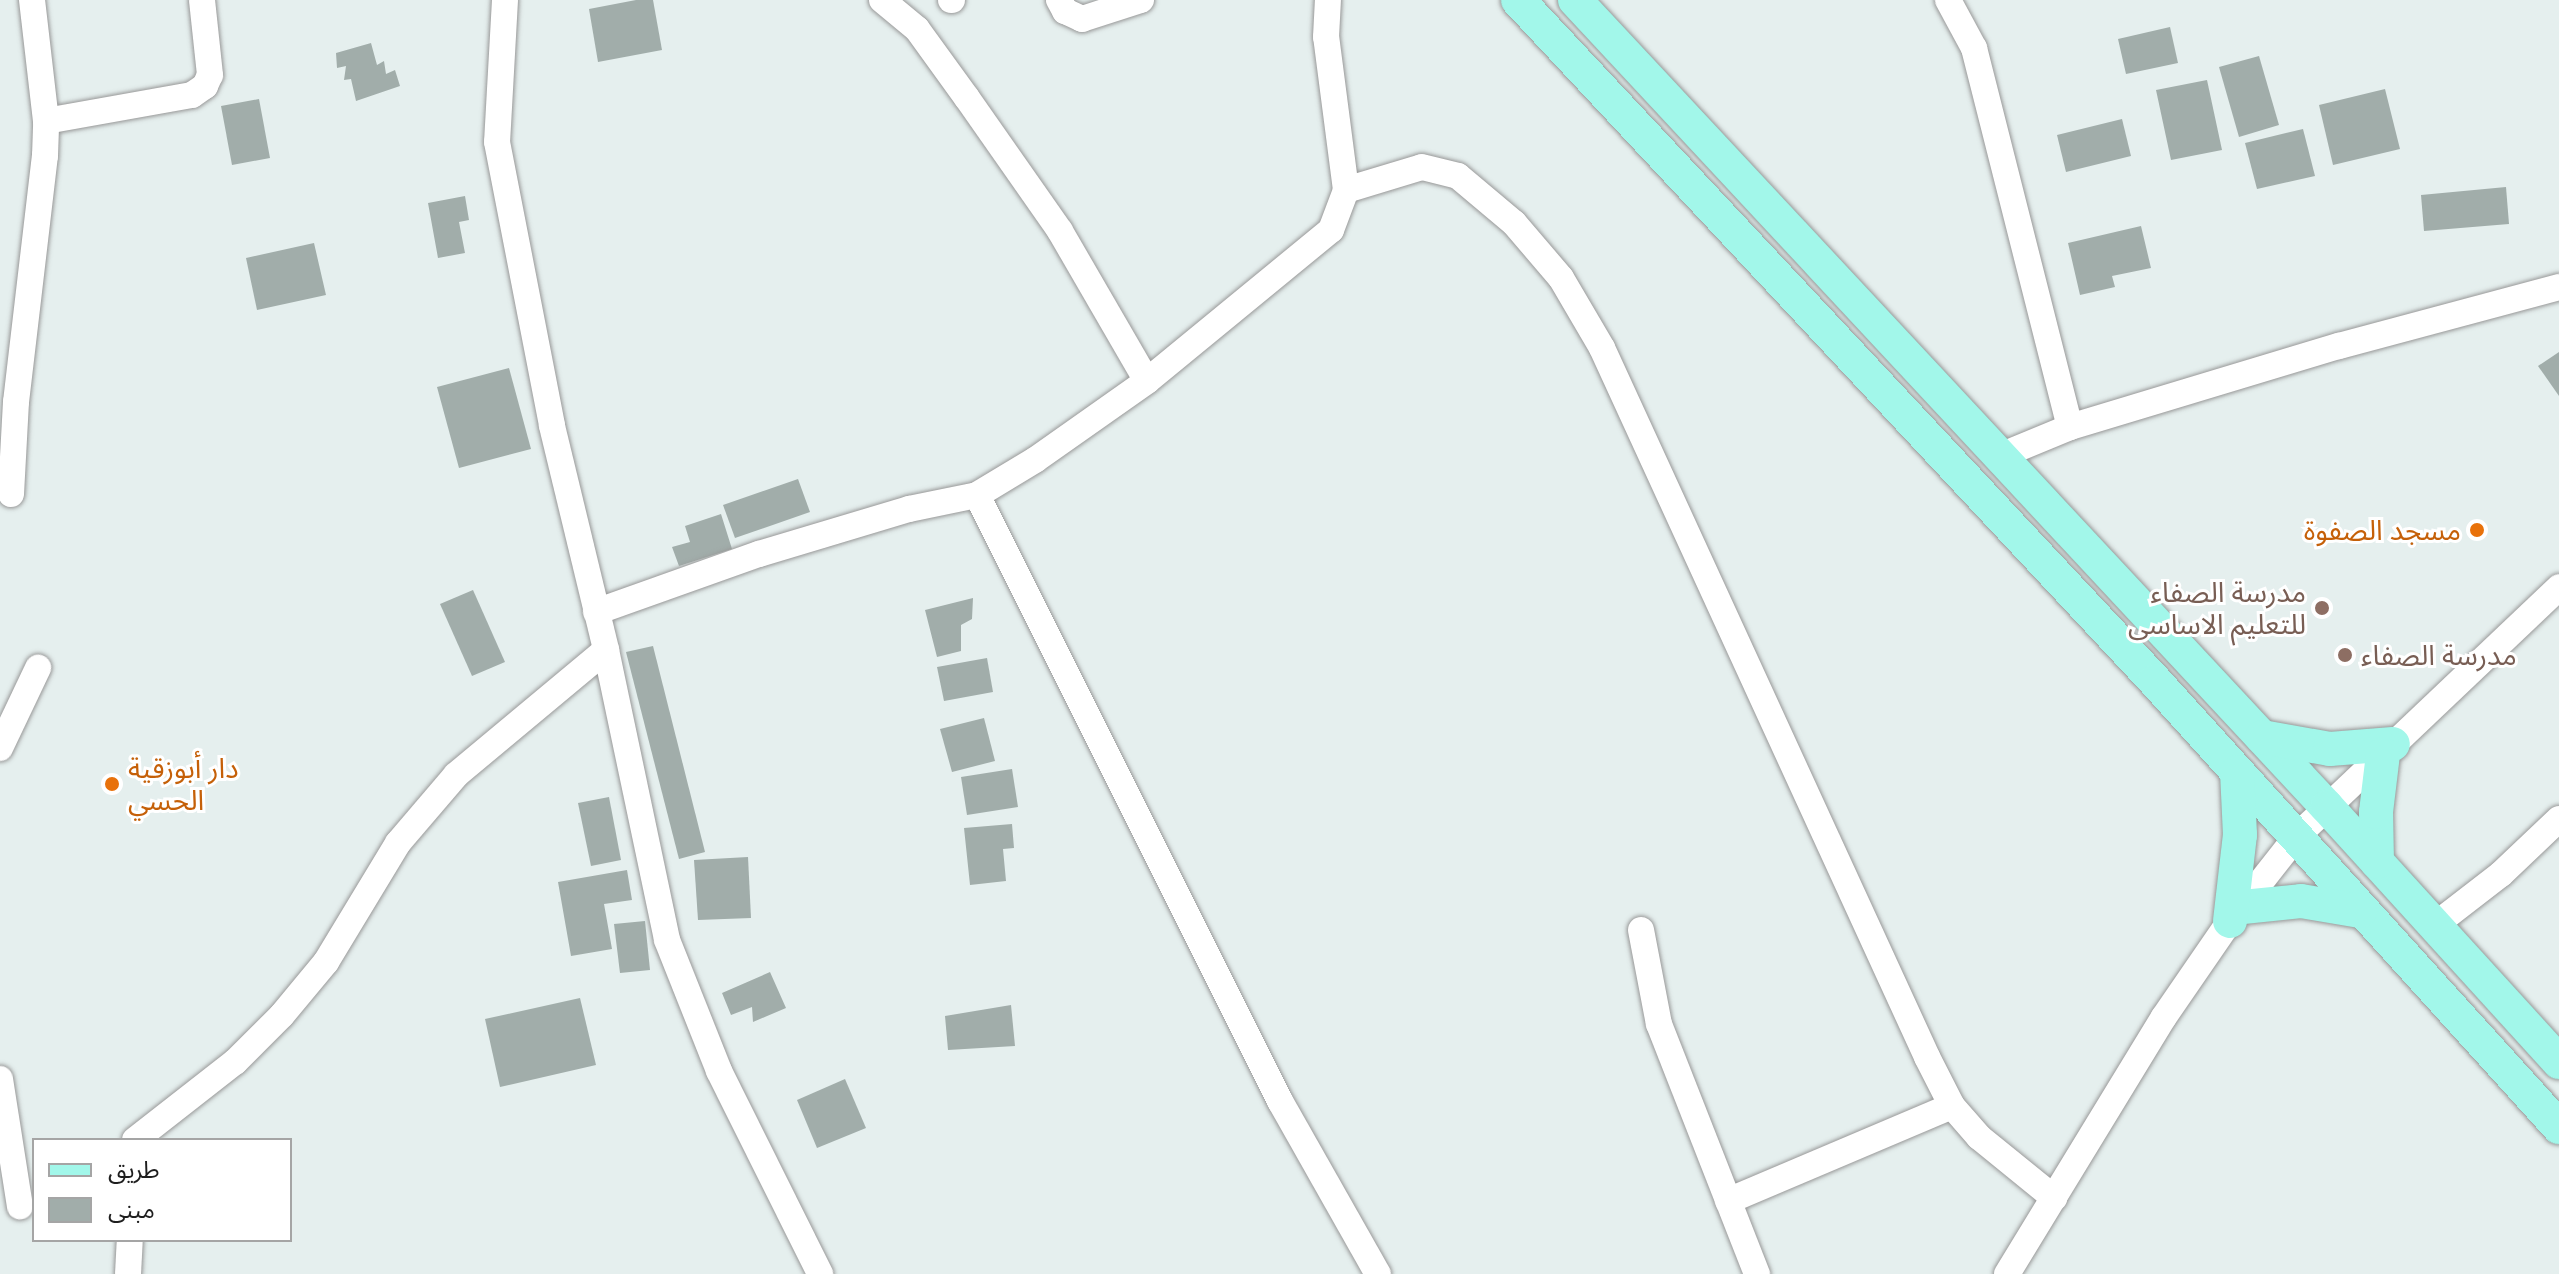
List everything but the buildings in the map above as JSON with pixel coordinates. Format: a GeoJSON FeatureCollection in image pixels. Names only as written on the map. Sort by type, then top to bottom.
{"type":"FeatureCollection","features":[{"type":"Feature","properties":{"kind":"main road"},"geometry":{"type":"LineString","coordinates":[[1518,0],[2237,772],[2559,1127]]}},
{"type":"Feature","properties":{"kind":"main road"},"geometry":{"type":"LineString","coordinates":[[1575,0],[2327,807],[2559,1062]]}},
{"type":"Feature","properties":{"kind":"main road"},"geometry":{"type":"LineString","coordinates":[[2262,737],[2330,749],[2388,749],[2377,797],[2377,862]]}},
{"type":"Feature","properties":{"kind":"main road"},"geometry":{"type":"LineString","coordinates":[[2237,772],[2240,835],[2236,914],[2301,901],[2360,911]]}},
{"type":"Feature","properties":{"kind":"street"},"geometry":{"type":"LineString","coordinates":[[11,494],[16,402],[46,121],[32,0]]}},
{"type":"Feature","properties":{"kind":"street"},"geometry":{"type":"LineString","coordinates":[[46,121],[192,95],[205,86],[210,75],[202,0]]}},
{"type":"Feature","properties":{"kind":"street"},"geometry":{"type":"LineString","coordinates":[[505,0],[497,142],[552,426],[606,650],[667,940],[719,1071],[820,1274]]}},
{"type":"Feature","properties":{"kind":"street"},"geometry":{"type":"LineString","coordinates":[[882,0],[917,29],[976,110],[1060,231],[1147,381]]}},
{"type":"Feature","properties":{"kind":"street"},"geometry":{"type":"LineString","coordinates":[[1059,0],[1065,11],[1082,19],[1141,0]]}},
{"type":"Feature","properties":{"kind":"street"},"geometry":{"type":"LineString","coordinates":[[596,612],[803,540],[977,495],[1035,460],[1147,381],[1331,230],[1346,190],[1326,37],[1328,0]]}},
{"type":"Feature","properties":{"kind":"street"},"geometry":{"type":"LineString","coordinates":[[1948,0],[1974,48],[2070,427]]}},
{"type":"Feature","properties":{"kind":"street"},"geometry":{"type":"LineString","coordinates":[[1346,190],[1422,167],[1458,176],[1514,223],[1561,278],[1602,348],[1952,1106],[1987,1144],[2054,1198]]}},
{"type":"Feature","properties":{"kind":"street"},"geometry":{"type":"LineString","coordinates":[[2000,456],[2070,427],[2339,346],[2559,287]]}},
{"type":"Feature","properties":{"kind":"street"},"geometry":{"type":"LineString","coordinates":[[977,495],[1280,1101],[1378,1274]]}},
{"type":"Feature","properties":{"kind":"street"},"geometry":{"type":"LineString","coordinates":[[2007,1274],[2164,1017],[2236,914],[2296,837],[2559,587]]}},
{"type":"Feature","properties":{"kind":"street"},"geometry":{"type":"LineString","coordinates":[[138,1138],[235,1062],[282,1015],[326,962],[398,843],[456,775],[606,650]]}},
{"type":"Feature","properties":{"kind":"street"},"geometry":{"type":"LineString","coordinates":[[0,748],[38,668]]}},
{"type":"Feature","properties":{"kind":"street"},"geometry":{"type":"LineString","coordinates":[[2435,925],[2501,874],[2559,819]]}},
{"type":"Feature","properties":{"kind":"street"},"geometry":{"type":"LineString","coordinates":[[1641,930],[1659,1024],[1757,1274]]}},
{"type":"Feature","properties":{"kind":"street"},"geometry":{"type":"LineString","coordinates":[[0,1079],[18,1207]]}},
{"type":"Feature","properties":{"kind":"street"},"geometry":{"type":"LineString","coordinates":[[1728,1201],[1952,1106]]}},
{"type":"Feature","properties":{"kind":"street"},"geometry":{"type":"LineString","coordinates":[[128,1274],[130,1242]]}},
{"type":"Feature","properties":{"kind":"place","name":"مسجد الصفوة"},"geometry":{"type":"Point","coordinates":[2477,530]}},
{"type":"Feature","properties":{"kind":"place","name":"مدرسة الصفاء للتعليم الاساسى"},"geometry":{"type":"Point","coordinates":[2322,608]}},
{"type":"Feature","properties":{"kind":"place","name":"مدرسة الصفاء"},"geometry":{"type":"Point","coordinates":[2345,655]}},
{"type":"Feature","properties":{"kind":"place","name":"دار أبوزقية الحسي"},"geometry":{"type":"Point","coordinates":[112,784]}}]}
